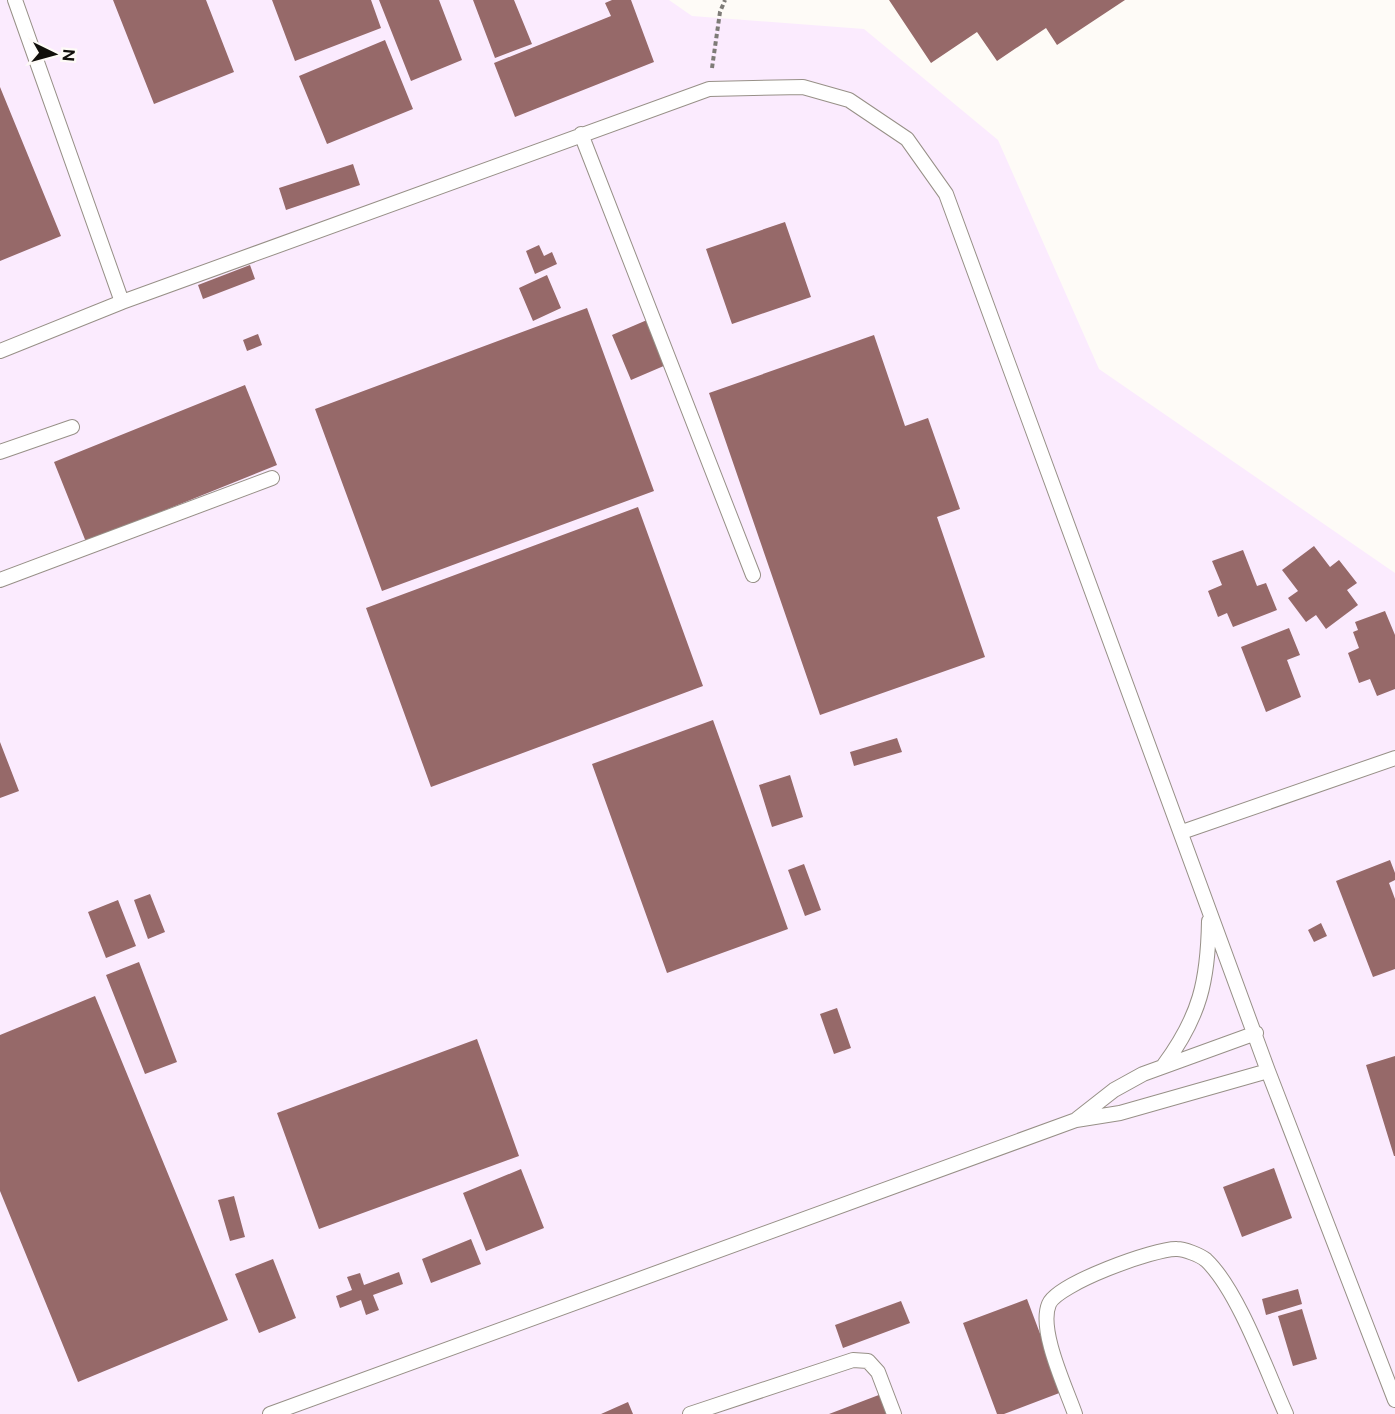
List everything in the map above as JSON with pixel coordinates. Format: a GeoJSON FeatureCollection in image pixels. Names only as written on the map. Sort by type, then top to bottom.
{"type":"FeatureCollection","features":[{"type":"Feature","properties":{"kind":"lane"},"geometry":{"type":"LineString","coordinates":[[15,0],[122,302]]}},
{"type":"Feature","properties":{"kind":"lane"},"geometry":{"type":"LineString","coordinates":[[0,351],[122,302],[709,89],[802,87],[849,100],[907,140],[946,194],[1256,1033],[1268,1071],[1395,1400]]}},
{"type":"Feature","properties":{"kind":"lane"},"geometry":{"type":"LineString","coordinates":[[581,134],[753,575]]}},
{"type":"Feature","properties":{"kind":"lane"},"geometry":{"type":"LineString","coordinates":[[0,452],[72,427]]}},
{"type":"Feature","properties":{"kind":"lane"},"geometry":{"type":"LineString","coordinates":[[0,580],[272,478]]}},
{"type":"Feature","properties":{"kind":"lane"},"geometry":{"type":"LineString","coordinates":[[1182,832],[1395,758]]}},
{"type":"Feature","properties":{"kind":"lane"},"geometry":{"type":"LineString","coordinates":[[1164,1065],[1184,1038],[1200,1000],[1208,966],[1210,913]]}},
{"type":"Feature","properties":{"kind":"lane"},"geometry":{"type":"LineString","coordinates":[[1076,1120],[1114,1090],[1164,1065],[1256,1033]]}},
{"type":"Feature","properties":{"kind":"lane"},"geometry":{"type":"LineString","coordinates":[[270,1414],[1076,1120],[1120,1113],[1268,1071]]}},
{"type":"Feature","properties":{"kind":"lane"},"geometry":{"type":"LineString","coordinates":[[1075,1414],[1046,1325],[1049,1303],[1062,1290],[1072,1285],[1154,1251],[1178,1249],[1204,1258],[1226,1284],[1286,1414]]}},
{"type":"Feature","properties":{"kind":"lane"},"geometry":{"type":"LineString","coordinates":[[690,1414],[853,1360],[868,1361],[878,1372],[894,1414]]}},
{"type":"Feature","properties":{"kind":"path"},"geometry":{"type":"LineString","coordinates":[[709,89],[720,12],[725,0]]}},
{"type":"Feature","properties":{"kind":"shaded area"},"geometry":{"type":"Polygon","coordinates":[[[0,0],[669,0],[692,16],[864,29],[998,140],[1099,369],[1395,573],[1395,1414],[0,1414],[0,0]]]}},
{"type":"Feature","properties":{"kind":"building"},"geometry":{"type":"Polygon","coordinates":[[[113,0],[206,0],[234,72],[154,104],[113,0]]]}},
{"type":"Feature","properties":{"kind":"building"},"geometry":{"type":"Polygon","coordinates":[[[272,0],[371,0],[381,28],[295,61],[272,0]]]}},
{"type":"Feature","properties":{"kind":"building"},"geometry":{"type":"Polygon","coordinates":[[[379,0],[439,0],[462,60],[411,81],[379,0]]]}},
{"type":"Feature","properties":{"kind":"building"},"geometry":{"type":"Polygon","coordinates":[[[473,0],[514,0],[532,44],[495,58],[473,0]]]}},
{"type":"Feature","properties":{"kind":"building"},"geometry":{"type":"Polygon","coordinates":[[[612,0],[631,0],[654,62],[515,117],[494,63],[611,16],[605,3],[612,0]]]}},
{"type":"Feature","properties":{"kind":"building"},"geometry":{"type":"Polygon","coordinates":[[[889,0],[1125,0],[1057,45],[1046,28],[997,61],[977,32],[931,63],[889,0]]]}},
{"type":"Feature","properties":{"kind":"building"},"geometry":{"type":"Polygon","coordinates":[[[385,40],[413,109],[327,144],[299,76],[385,40]]]}},
{"type":"Feature","properties":{"kind":"building"},"geometry":{"type":"Polygon","coordinates":[[[0,87],[61,236],[0,261],[0,87]]]}},
{"type":"Feature","properties":{"kind":"building"},"geometry":{"type":"Polygon","coordinates":[[[353,164],[360,185],[286,210],[279,188],[353,164]]]}},
{"type":"Feature","properties":{"kind":"building"},"geometry":{"type":"Polygon","coordinates":[[[785,222],[811,297],[732,324],[706,249],[785,222]]]}},
{"type":"Feature","properties":{"kind":"building"},"geometry":{"type":"Polygon","coordinates":[[[539,245],[544,256],[552,252],[557,264],[535,274],[526,251],[539,245]]]}},
{"type":"Feature","properties":{"kind":"building"},"geometry":{"type":"Polygon","coordinates":[[[250,265],[255,279],[203,299],[198,285],[250,265]]]}},
{"type":"Feature","properties":{"kind":"building"},"geometry":{"type":"Polygon","coordinates":[[[547,275],[561,308],[533,321],[519,288],[547,275]]]}},
{"type":"Feature","properties":{"kind":"building"},"geometry":{"type":"Polygon","coordinates":[[[587,308],[654,491],[382,591],[315,409],[587,308]]]}},
{"type":"Feature","properties":{"kind":"building"},"geometry":{"type":"Polygon","coordinates":[[[647,320],[666,365],[631,380],[612,335],[647,320]]]}},
{"type":"Feature","properties":{"kind":"building"},"geometry":{"type":"Polygon","coordinates":[[[258,334],[262,345],[247,351],[243,340],[258,334]]]}},
{"type":"Feature","properties":{"kind":"building"},"geometry":{"type":"Polygon","coordinates":[[[874,335],[905,426],[928,418],[960,509],[937,517],[985,657],[820,715],[709,393],[874,335]]]}},
{"type":"Feature","properties":{"kind":"building"},"geometry":{"type":"Polygon","coordinates":[[[245,385],[277,465],[86,542],[54,462],[245,385]]]}},
{"type":"Feature","properties":{"kind":"building"},"geometry":{"type":"Polygon","coordinates":[[[638,507],[703,686],[431,787],[366,608],[638,507]]]}},
{"type":"Feature","properties":{"kind":"building"},"geometry":{"type":"Polygon","coordinates":[[[1314,546],[1330,567],[1339,560],[1357,583],[1347,590],[1358,605],[1326,629],[1316,615],[1306,622],[1288,598],[1298,591],[1282,570],[1314,546]]]}},
{"type":"Feature","properties":{"kind":"building"},"geometry":{"type":"Polygon","coordinates":[[[1243,550],[1257,586],[1266,583],[1277,610],[1233,627],[1227,613],[1218,617],[1208,591],[1222,585],[1212,561],[1243,550]]]}},
{"type":"Feature","properties":{"kind":"building"},"geometry":{"type":"Polygon","coordinates":[[[1385,611],[1395,635],[1395,689],[1377,696],[1370,679],[1359,683],[1348,653],[1359,648],[1353,632],[1358,630],[1355,622],[1385,611]]]}},
{"type":"Feature","properties":{"kind":"building"},"geometry":{"type":"Polygon","coordinates":[[[1289,628],[1300,655],[1287,660],[1301,697],[1266,712],[1241,647],[1289,628]]]}},
{"type":"Feature","properties":{"kind":"building"},"geometry":{"type":"Polygon","coordinates":[[[713,720],[788,929],[667,973],[592,764],[713,720]]]}},
{"type":"Feature","properties":{"kind":"building"},"geometry":{"type":"Polygon","coordinates":[[[897,738],[902,752],[854,766],[850,752],[897,738]]]}},
{"type":"Feature","properties":{"kind":"building"},"geometry":{"type":"Polygon","coordinates":[[[0,742],[19,791],[0,798],[0,742]]]}},
{"type":"Feature","properties":{"kind":"building"},"geometry":{"type":"Polygon","coordinates":[[[790,775],[803,817],[772,827],[759,785],[790,775]]]}},
{"type":"Feature","properties":{"kind":"building"},"geometry":{"type":"Polygon","coordinates":[[[1390,860],[1395,873],[1395,880],[1389,883],[1395,899],[1395,969],[1373,977],[1336,881],[1390,860]]]}},
{"type":"Feature","properties":{"kind":"building"},"geometry":{"type":"Polygon","coordinates":[[[804,864],[821,910],[805,916],[788,870],[804,864]]]}},
{"type":"Feature","properties":{"kind":"building"},"geometry":{"type":"Polygon","coordinates":[[[150,894],[165,932],[148,939],[134,900],[150,894]]]}},
{"type":"Feature","properties":{"kind":"building"},"geometry":{"type":"Polygon","coordinates":[[[118,900],[136,946],[106,958],[88,912],[118,900]]]}},
{"type":"Feature","properties":{"kind":"building"},"geometry":{"type":"Polygon","coordinates":[[[1321,923],[1327,936],[1314,942],[1308,930],[1321,923]]]}},
{"type":"Feature","properties":{"kind":"building"},"geometry":{"type":"Polygon","coordinates":[[[139,962],[177,1062],[145,1074],[106,975],[139,962]]]}},
{"type":"Feature","properties":{"kind":"building"},"geometry":{"type":"Polygon","coordinates":[[[95,996],[228,1320],[78,1382],[0,1191],[0,1035],[95,996]]]}},
{"type":"Feature","properties":{"kind":"building"},"geometry":{"type":"Polygon","coordinates":[[[837,1008],[851,1048],[834,1054],[820,1014],[837,1008]]]}},
{"type":"Feature","properties":{"kind":"building"},"geometry":{"type":"Polygon","coordinates":[[[477,1039],[519,1156],[319,1229],[277,1113],[477,1039]]]}},
{"type":"Feature","properties":{"kind":"building"},"geometry":{"type":"Polygon","coordinates":[[[1395,1056],[1395,1156],[1394,1156],[1366,1065],[1395,1056]]]}},
{"type":"Feature","properties":{"kind":"building"},"geometry":{"type":"Polygon","coordinates":[[[1274,1168],[1292,1218],[1242,1237],[1223,1187],[1274,1168]]]}},
{"type":"Feature","properties":{"kind":"building"},"geometry":{"type":"Polygon","coordinates":[[[521,1169],[544,1228],[486,1251],[463,1193],[521,1169]]]}},
{"type":"Feature","properties":{"kind":"building"},"geometry":{"type":"Polygon","coordinates":[[[234,1196],[245,1237],[230,1241],[218,1200],[234,1196]]]}},
{"type":"Feature","properties":{"kind":"building"},"geometry":{"type":"Polygon","coordinates":[[[471,1239],[481,1264],[431,1283],[422,1259],[471,1239]]]}},
{"type":"Feature","properties":{"kind":"building"},"geometry":{"type":"Polygon","coordinates":[[[273,1259],[296,1318],[259,1333],[235,1274],[273,1259]]]}},
{"type":"Feature","properties":{"kind":"building"},"geometry":{"type":"Polygon","coordinates":[[[399,1272],[403,1284],[373,1295],[379,1310],[366,1315],[361,1300],[340,1308],[336,1296],[352,1290],[347,1277],[360,1273],[364,1285],[399,1272]]]}},
{"type":"Feature","properties":{"kind":"building"},"geometry":{"type":"Polygon","coordinates":[[[1298,1289],[1302,1304],[1266,1315],[1262,1299],[1298,1289]]]}},
{"type":"Feature","properties":{"kind":"building"},"geometry":{"type":"Polygon","coordinates":[[[1027,1299],[1062,1392],[1004,1414],[997,1414],[963,1323],[1027,1299]]]}},
{"type":"Feature","properties":{"kind":"building"},"geometry":{"type":"Polygon","coordinates":[[[901,1301],[910,1323],[843,1348],[835,1325],[901,1301]]]}},
{"type":"Feature","properties":{"kind":"building"},"geometry":{"type":"Polygon","coordinates":[[[1302,1309],[1317,1359],[1293,1366],[1278,1316],[1302,1309]]]}},
{"type":"Feature","properties":{"kind":"building"},"geometry":{"type":"Polygon","coordinates":[[[884,1393],[892,1414],[829,1414],[884,1393]]]}},
{"type":"Feature","properties":{"kind":"building"},"geometry":{"type":"Polygon","coordinates":[[[628,1402],[633,1414],[601,1414],[628,1402]]]}}]}
